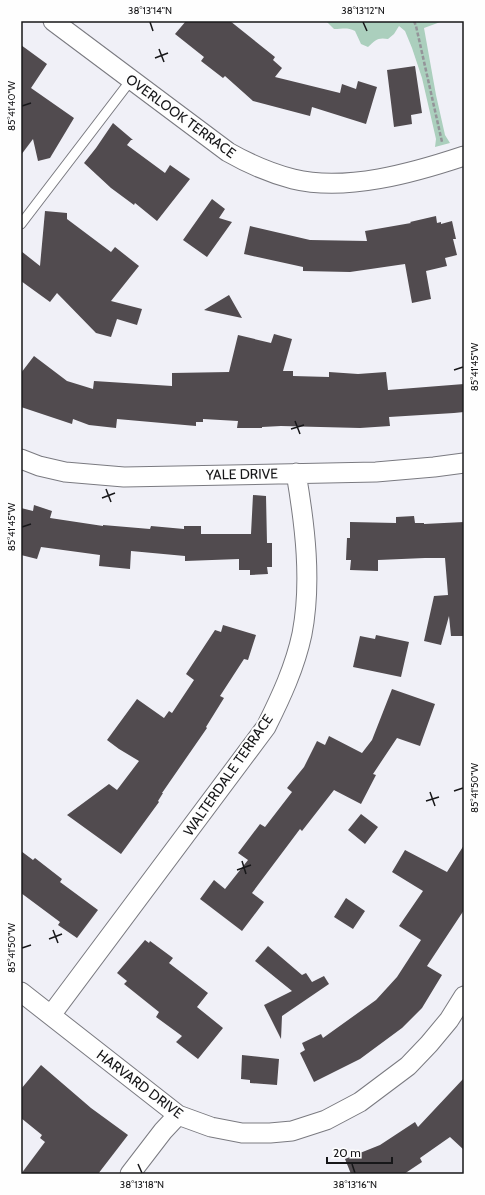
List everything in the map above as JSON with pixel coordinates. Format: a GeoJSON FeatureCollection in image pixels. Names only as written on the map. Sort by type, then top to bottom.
{"type":"FeatureCollection","features":[{"type":"Feature","properties":{"kind":"street","name":"OVERLOOK TERRACE"},"geometry":{"type":"LineString","coordinates":[[53,21],[228,152],[245,162],[269,172],[294,180],[320,183],[346,183],[368,181],[409,172],[464,156]]}},
{"type":"Feature","properties":{"kind":"street","name":"YALE DRIVE"},"geometry":{"type":"LineString","coordinates":[[21,460],[65,472],[124,476],[376,472],[464,463]]}},
{"type":"Feature","properties":{"kind":"street","name":"WALTERDALE TERRACE"},"geometry":{"type":"LineString","coordinates":[[51,1015],[266,727],[283,693],[294,663],[302,634],[306,603],[307,578],[304,529],[296,473]]}},
{"type":"Feature","properties":{"kind":"street","name":"HARVARD DRIVE"},"geometry":{"type":"LineString","coordinates":[[21,992],[178,1115],[211,1128],[242,1133],[292,1131],[326,1120],[360,1102],[408,1066],[449,1020],[464,996]]}},
{"type":"Feature","properties":{"kind":"street"},"geometry":{"type":"LineString","coordinates":[[130,1174],[163,1131],[178,1115]]}},
{"type":"Feature","properties":{"kind":"lane"},"geometry":{"type":"LineString","coordinates":[[21,224],[131,80]]}},
{"type":"Feature","properties":{"kind":"path"},"geometry":{"type":"LineString","coordinates":[[414,21],[442,145]]}},
{"type":"Feature","properties":{"kind":"green space"},"geometry":{"type":"Polygon","coordinates":[[[326,21],[443,21],[424,28],[445,135],[450,143],[435,147],[436,139],[422,78],[405,31],[399,26],[394,34],[388,39],[382,38],[377,40],[368,47],[361,44],[355,31],[347,29],[334,29],[326,21]]]}},
{"type":"Feature","properties":{"kind":"building"},"geometry":{"type":"Polygon","coordinates":[[[186,21],[230,21],[275,57],[273,60],[282,68],[275,77],[340,93],[342,84],[356,89],[358,81],[377,87],[366,124],[312,107],[310,116],[253,101],[225,76],[223,78],[201,61],[204,57],[175,34],[186,21]]]}},
{"type":"Feature","properties":{"kind":"building"},"geometry":{"type":"Polygon","coordinates":[[[21,45],[47,64],[31,88],[74,118],[50,158],[38,161],[33,139],[21,155],[21,45]]]}},
{"type":"Feature","properties":{"kind":"building"},"geometry":{"type":"Polygon","coordinates":[[[415,66],[422,113],[411,115],[412,124],[394,127],[387,70],[415,66]]]}},
{"type":"Feature","properties":{"kind":"building"},"geometry":{"type":"Polygon","coordinates":[[[113,123],[133,140],[131,140],[127,145],[165,173],[170,165],[190,179],[157,221],[135,203],[134,205],[111,188],[84,163],[113,123]]]}},
{"type":"Feature","properties":{"kind":"building"},"geometry":{"type":"Polygon","coordinates":[[[212,199],[225,209],[219,218],[232,222],[207,257],[183,240],[212,199]]]}},
{"type":"Feature","properties":{"kind":"building"},"geometry":{"type":"Polygon","coordinates":[[[45,211],[67,213],[67,219],[111,252],[115,247],[139,266],[111,301],[142,309],[137,325],[117,319],[111,337],[96,333],[57,293],[50,302],[21,281],[21,251],[40,266],[45,211]]]}},
{"type":"Feature","properties":{"kind":"building"},"geometry":{"type":"Polygon","coordinates":[[[436,216],[437,223],[441,222],[441,224],[452,221],[456,239],[453,239],[457,255],[445,258],[447,266],[426,271],[431,299],[412,303],[405,264],[350,272],[303,271],[303,267],[244,254],[250,226],[310,240],[367,241],[365,231],[411,223],[410,222],[436,216]]]}},
{"type":"Feature","properties":{"kind":"building"},"geometry":{"type":"Polygon","coordinates":[[[229,295],[242,318],[204,310],[229,295]]]}},
{"type":"Feature","properties":{"kind":"building"},"geometry":{"type":"Polygon","coordinates":[[[274,334],[292,339],[283,371],[293,371],[293,376],[329,377],[329,372],[358,374],[386,372],[388,390],[464,384],[464,412],[389,417],[390,426],[360,428],[281,426],[237,428],[238,421],[203,419],[203,422],[196,422],[196,426],[117,419],[116,428],[89,425],[73,419],[72,424],[21,407],[21,373],[34,356],[67,381],[93,389],[94,381],[172,386],[172,373],[229,372],[238,335],[271,343],[274,334]]]}},
{"type":"Feature","properties":{"kind":"building"},"geometry":{"type":"Polygon","coordinates":[[[253,495],[266,496],[267,543],[272,543],[272,567],[267,567],[268,574],[250,575],[250,570],[239,570],[239,559],[185,561],[185,556],[131,551],[130,569],[99,566],[100,555],[41,547],[37,559],[21,555],[21,508],[33,511],[34,505],[52,511],[50,518],[103,526],[150,529],[151,526],[184,529],[184,526],[201,526],[201,534],[251,534],[253,495]]]}},
{"type":"Feature","properties":{"kind":"building"},"geometry":{"type":"Polygon","coordinates":[[[414,516],[415,523],[464,522],[464,636],[451,636],[449,616],[441,645],[424,641],[434,596],[448,595],[445,558],[378,560],[378,571],[350,570],[351,560],[346,560],[347,538],[350,538],[350,522],[396,523],[396,517],[414,516]]]}},
{"type":"Feature","properties":{"kind":"building"},"geometry":{"type":"Polygon","coordinates":[[[223,625],[256,635],[248,660],[244,659],[220,696],[224,698],[206,727],[207,728],[162,793],[158,801],[159,802],[121,854],[67,815],[109,784],[117,790],[139,761],[107,740],[137,699],[164,718],[169,711],[172,713],[194,680],[186,674],[215,630],[221,632],[223,625]]]}},
{"type":"Feature","properties":{"kind":"building"},"geometry":{"type":"Polygon","coordinates":[[[376,635],[409,642],[401,677],[353,667],[360,636],[375,639],[376,635]]]}},
{"type":"Feature","properties":{"kind":"building"},"geometry":{"type":"Polygon","coordinates":[[[392,689],[435,704],[420,746],[397,738],[373,774],[376,775],[361,804],[334,790],[302,831],[300,829],[252,893],[264,902],[242,931],[200,899],[214,880],[225,889],[248,860],[238,853],[260,824],[265,827],[292,792],[287,788],[304,767],[317,741],[325,745],[329,736],[362,753],[372,740],[392,689]]]}},
{"type":"Feature","properties":{"kind":"building"},"geometry":{"type":"Polygon","coordinates":[[[361,814],[378,827],[365,844],[348,830],[361,814]]]}},
{"type":"Feature","properties":{"kind":"building"},"geometry":{"type":"Polygon","coordinates":[[[464,845],[464,910],[427,966],[442,975],[422,1008],[402,1028],[360,1059],[314,1082],[300,1053],[305,1050],[302,1043],[321,1034],[323,1038],[376,1000],[397,977],[421,940],[399,926],[423,891],[392,872],[405,850],[447,872],[464,845]]]}},
{"type":"Feature","properties":{"kind":"building"},"geometry":{"type":"Polygon","coordinates":[[[21,851],[33,860],[35,858],[62,879],[60,882],[98,910],[77,938],[58,925],[60,922],[21,893],[21,851]]]}},
{"type":"Feature","properties":{"kind":"building"},"geometry":{"type":"Polygon","coordinates":[[[346,898],[365,911],[353,929],[334,917],[346,898]]]}},
{"type":"Feature","properties":{"kind":"building"},"geometry":{"type":"Polygon","coordinates":[[[145,940],[149,943],[150,941],[173,958],[169,963],[208,993],[197,1007],[223,1028],[198,1059],[176,1042],[182,1036],[156,1017],[159,1012],[124,984],[127,981],[117,973],[145,940]]]}},
{"type":"Feature","properties":{"kind":"building"},"geometry":{"type":"Polygon","coordinates":[[[268,946],[302,975],[306,973],[312,982],[324,976],[329,984],[282,1016],[281,1039],[264,1005],[292,991],[255,961],[268,946]]]}},
{"type":"Feature","properties":{"kind":"building"},"geometry":{"type":"Polygon","coordinates":[[[242,1055],[279,1059],[277,1085],[250,1083],[250,1080],[241,1079],[242,1055]]]}},
{"type":"Feature","properties":{"kind":"building"},"geometry":{"type":"Polygon","coordinates":[[[41,1065],[91,1108],[128,1135],[98,1174],[21,1174],[45,1142],[40,1138],[42,1135],[21,1118],[21,1089],[41,1065]]]}},
{"type":"Feature","properties":{"kind":"building"},"geometry":{"type":"Polygon","coordinates":[[[464,1078],[464,1150],[450,1137],[420,1158],[422,1162],[404,1174],[351,1174],[345,1159],[380,1145],[415,1122],[418,1127],[464,1078]]]}}]}
